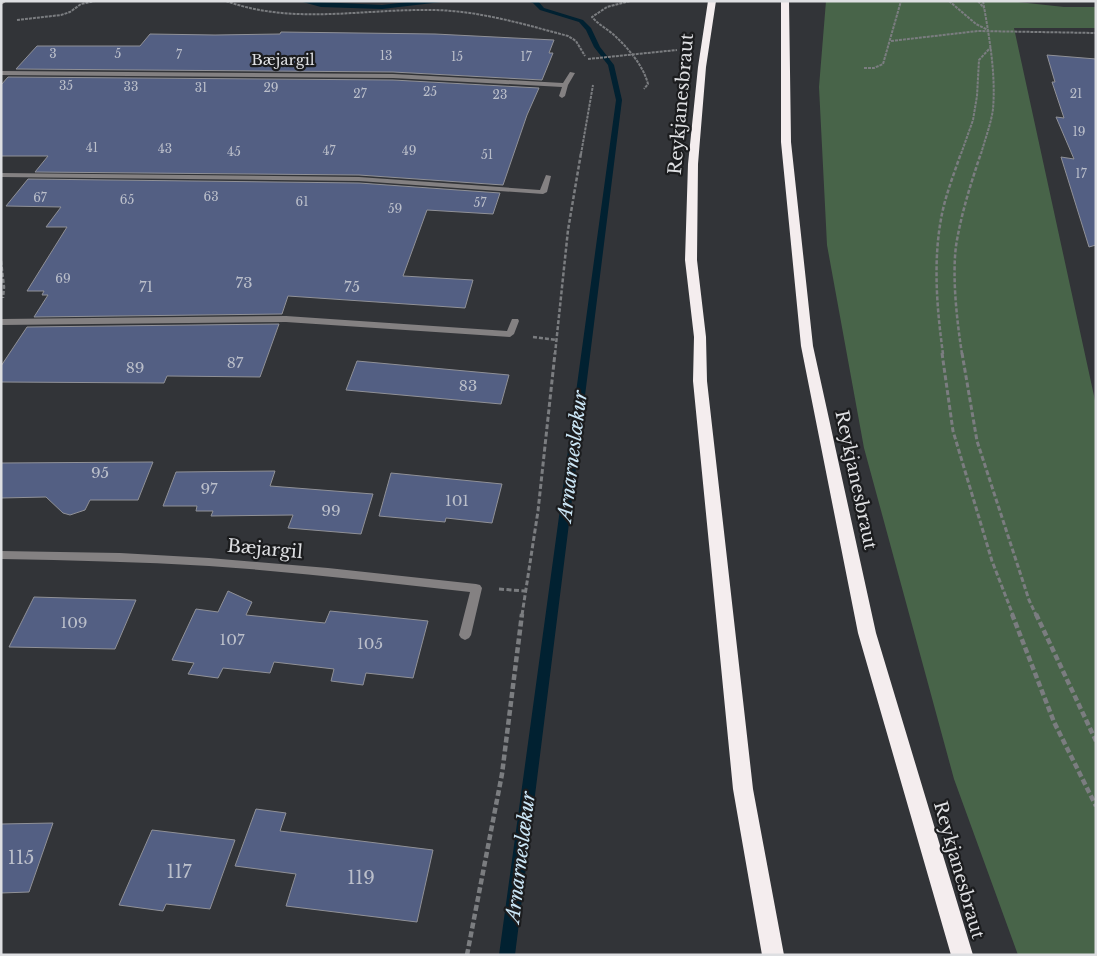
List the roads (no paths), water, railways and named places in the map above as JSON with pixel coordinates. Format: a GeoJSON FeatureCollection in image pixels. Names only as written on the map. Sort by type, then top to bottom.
{"type":"FeatureCollection","features":[{"type":"Feature","properties":{"kind":"highway","name":"Reykjanesbraut"},"geometry":{"type":"LineString","coordinates":[[785,1],[786,142],[789,188],[807,346],[867,633],[962,955]]}},
{"type":"Feature","properties":{"kind":"highway"},"geometry":{"type":"LineString","coordinates":[[785,13],[794,1]]}},
{"type":"Feature","properties":{"kind":"highway","name":"Reykjanesbraut"},"geometry":{"type":"LineString","coordinates":[[711,2],[702,67],[693,164],[691,260],[700,336],[700,381],[743,789],[773,955]]}},
{"type":"Feature","properties":{"kind":"street"},"geometry":{"type":"LineString","coordinates":[[1,4],[5,1]]}},
{"type":"Feature","properties":{"kind":"street","name":"Bæjargil"},"geometry":{"type":"LineString","coordinates":[[1,73],[394,76],[565,85]]}},
{"type":"Feature","properties":{"kind":"street"},"geometry":{"type":"LineString","coordinates":[[562,96],[565,85],[572,73]]}},
{"type":"Feature","properties":{"kind":"street"},"geometry":{"type":"LineString","coordinates":[[1,175],[359,179],[543,192],[548,176]]}},
{"type":"Feature","properties":{"kind":"street"},"geometry":{"type":"LineString","coordinates":[[1,322],[286,319],[510,334],[515,321]]}},
{"type":"Feature","properties":{"kind":"street","name":"Bæjargil"},"geometry":{"type":"LineString","coordinates":[[1,555],[120,557],[238,564],[356,574],[476,588],[465,635]]}},
{"type":"Feature","properties":{"kind":"waterway","name":"Arnarneslækur"},"geometry":{"type":"LineString","coordinates":[[302,1],[321,5],[382,7],[447,1]]}},
{"type":"Feature","properties":{"kind":"waterway","name":"Arnarneslækur"},"geometry":{"type":"LineString","coordinates":[[507,955],[619,100],[611,65],[597,47],[589,29],[581,21],[542,9],[535,2],[530,1]]}}]}
